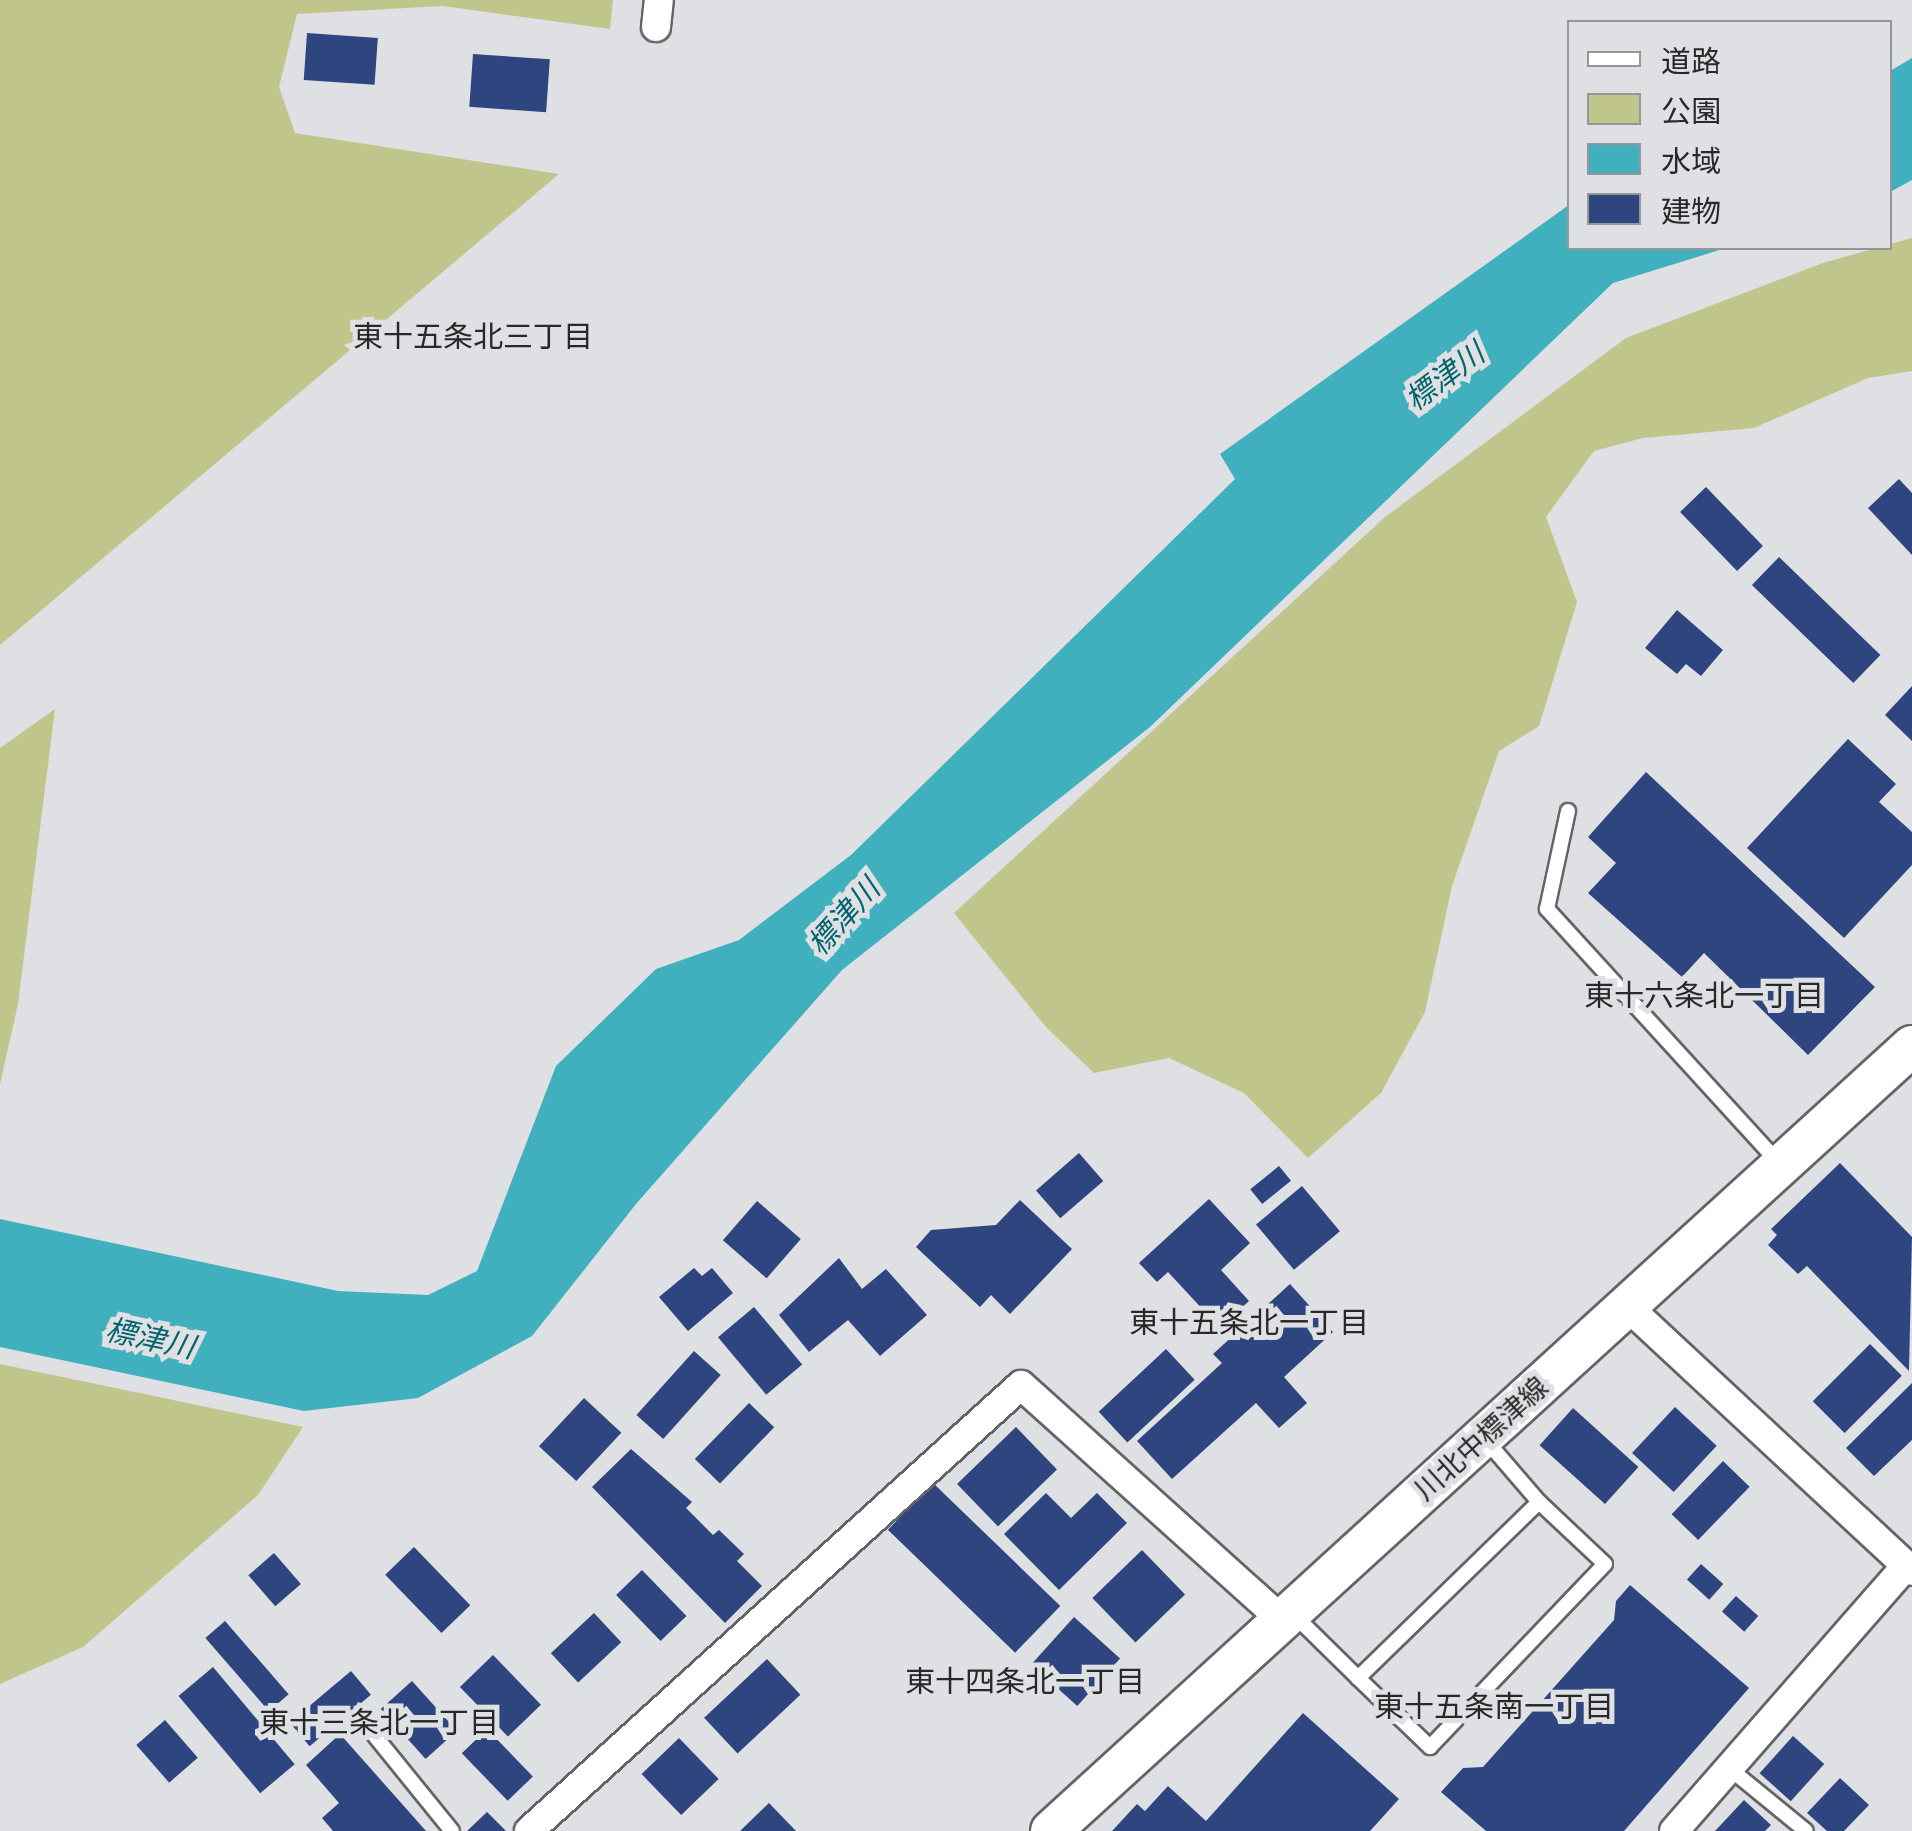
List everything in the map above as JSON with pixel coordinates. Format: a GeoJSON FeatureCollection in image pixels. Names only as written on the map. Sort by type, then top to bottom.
{"type":"FeatureCollection","features":[{"type":"Feature","properties":{"kind":"main road","name":"川北中標津線"},"geometry":{"type":"LineString","coordinates":[[1051,1831],[1284,1614],[1629,1308],[1780,1164],[1912,1046]]}},
{"type":"Feature","properties":{"kind":"street"},"geometry":{"type":"LineString","coordinates":[[1629,1308],[1909,1569],[1674,1831]]}},
{"type":"Feature","properties":{"kind":"street"},"geometry":{"type":"LineString","coordinates":[[529,1831],[1021,1385],[1284,1614]]}},
{"type":"Feature","properties":{"kind":"lane"},"geometry":{"type":"LineString","coordinates":[[1568,812],[1547,909],[1780,1164]]}},
{"type":"Feature","properties":{"kind":"lane"},"geometry":{"type":"LineString","coordinates":[[1284,1614],[1430,1747],[1605,1564],[1540,1502],[1484,1437]]}},
{"type":"Feature","properties":{"kind":"lane"},"geometry":{"type":"LineString","coordinates":[[1358,1678],[1540,1502]]}},
{"type":"Feature","properties":{"kind":"lane"},"geometry":{"type":"LineString","coordinates":[[375,1736],[452,1831]]}},
{"type":"Feature","properties":{"kind":"lane"},"geometry":{"type":"LineString","coordinates":[[1729,1768],[1806,1831]]}},
{"type":"Feature","properties":{"kind":"green space"},"geometry":{"type":"Polygon","coordinates":[[[0,0],[613,0],[610,29],[443,6],[297,14],[279,87],[295,133],[559,174],[0,645],[0,0]]]}},
{"type":"Feature","properties":{"kind":"green space"},"geometry":{"type":"Polygon","coordinates":[[[1912,238],[1912,371],[1868,378],[1754,428],[1643,438],[1594,451],[1546,517],[1577,602],[1539,726],[1499,751],[1452,886],[1425,1012],[1381,1093],[1308,1158],[1244,1093],[1169,1058],[1094,1073],[1046,1027],[954,913],[1385,517],[1626,338],[1823,263],[1869,250],[1892,250],[1892,244],[1912,238]]]}},
{"type":"Feature","properties":{"kind":"green space"},"geometry":{"type":"Polygon","coordinates":[[[55,709],[18,1004],[0,1084],[0,748],[55,709]]]}},
{"type":"Feature","properties":{"kind":"green space"},"geometry":{"type":"Polygon","coordinates":[[[0,1364],[303,1427],[258,1495],[83,1647],[0,1684],[0,1364]]]}},
{"type":"Feature","properties":{"kind":"water"},"geometry":{"type":"Polygon","coordinates":[[[1912,58],[1912,180],[1892,191],[1892,70],[1912,58]]]}},
{"type":"Feature","properties":{"kind":"water","name":"標津川"},"geometry":{"type":"Polygon","coordinates":[[[1567,206],[1567,250],[1720,250],[1613,283],[1150,727],[842,970],[636,1204],[532,1336],[418,1398],[304,1411],[0,1347],[0,1219],[338,1291],[428,1295],[477,1271],[556,1066],[656,969],[739,940],[851,855],[1235,479],[1220,454],[1567,206]]]}},
{"type":"Feature","properties":{"kind":"building"},"geometry":{"type":"Polygon","coordinates":[[[307,33],[378,38],[375,85],[304,80],[307,33]]]}},
{"type":"Feature","properties":{"kind":"building"},"geometry":{"type":"Polygon","coordinates":[[[473,54],[550,59],[546,112],[469,107],[473,54]]]}},
{"type":"Feature","properties":{"kind":"building"},"geometry":{"type":"Polygon","coordinates":[[[1899,479],[1912,493],[1912,555],[1868,508],[1899,479]]]}},
{"type":"Feature","properties":{"kind":"building"},"geometry":{"type":"Polygon","coordinates":[[[1706,487],[1763,546],[1737,571],[1680,512],[1706,487]]]}},
{"type":"Feature","properties":{"kind":"building"},"geometry":{"type":"Polygon","coordinates":[[[1779,557],[1880,655],[1853,683],[1752,585],[1779,557]]]}},
{"type":"Feature","properties":{"kind":"building"},"geometry":{"type":"Polygon","coordinates":[[[1677,610],[1723,650],[1701,676],[1686,664],[1677,674],[1645,648],[1677,610]]]}},
{"type":"Feature","properties":{"kind":"building"},"geometry":{"type":"Polygon","coordinates":[[[1912,686],[1912,741],[1885,715],[1912,686]]]}},
{"type":"Feature","properties":{"kind":"building"},"geometry":{"type":"Polygon","coordinates":[[[1848,739],[1896,784],[1879,802],[1912,832],[1912,865],[1844,938],[1747,848],[1848,739]]]}},
{"type":"Feature","properties":{"kind":"building"},"geometry":{"type":"Polygon","coordinates":[[[1646,772],[1875,987],[1808,1055],[1704,953],[1682,977],[1588,893],[1616,863],[1588,837],[1646,772]]]}},
{"type":"Feature","properties":{"kind":"building"},"geometry":{"type":"Polygon","coordinates":[[[1079,1153],[1103,1181],[1060,1218],[1036,1190],[1079,1153]]]}},
{"type":"Feature","properties":{"kind":"building"},"geometry":{"type":"Polygon","coordinates":[[[1840,1163],[1912,1237],[1909,1371],[1807,1266],[1798,1274],[1768,1245],[1777,1235],[1771,1229],[1840,1163]]]}},
{"type":"Feature","properties":{"kind":"building"},"geometry":{"type":"Polygon","coordinates":[[[1279,1166],[1291,1181],[1262,1204],[1250,1189],[1279,1166]]]}},
{"type":"Feature","properties":{"kind":"building"},"geometry":{"type":"Polygon","coordinates":[[[1302,1186],[1340,1231],[1294,1270],[1256,1225],[1302,1186]]]}},
{"type":"Feature","properties":{"kind":"building"},"geometry":{"type":"Polygon","coordinates":[[[1209,1199],[1250,1243],[1221,1270],[1249,1301],[1220,1328],[1168,1272],[1157,1282],[1139,1263],[1209,1199]]]}},
{"type":"Feature","properties":{"kind":"building"},"geometry":{"type":"Polygon","coordinates":[[[1020,1200],[1072,1249],[1010,1314],[991,1295],[980,1307],[916,1247],[931,1230],[996,1225],[1020,1200]]]}},
{"type":"Feature","properties":{"kind":"building"},"geometry":{"type":"Polygon","coordinates":[[[757,1201],[801,1239],[767,1278],[723,1240],[757,1201]]]}},
{"type":"Feature","properties":{"kind":"building"},"geometry":{"type":"Polygon","coordinates":[[[839,1258],[862,1289],[886,1269],[927,1315],[880,1356],[848,1320],[809,1352],[779,1315],[839,1258]]]}},
{"type":"Feature","properties":{"kind":"building"},"geometry":{"type":"Polygon","coordinates":[[[694,1268],[702,1276],[712,1268],[733,1293],[688,1331],[659,1297],[694,1268]]]}},
{"type":"Feature","properties":{"kind":"building"},"geometry":{"type":"Polygon","coordinates":[[[1290,1284],[1333,1332],[1284,1377],[1307,1403],[1279,1428],[1256,1403],[1172,1479],[1137,1441],[1222,1363],[1213,1354],[1290,1284]]]}},
{"type":"Feature","properties":{"kind":"building"},"geometry":{"type":"Polygon","coordinates":[[[754,1307],[802,1364],[766,1395],[718,1337],[754,1307]]]}},
{"type":"Feature","properties":{"kind":"building"},"geometry":{"type":"Polygon","coordinates":[[[1870,1344],[1902,1376],[1845,1433],[1813,1401],[1870,1344]]]}},
{"type":"Feature","properties":{"kind":"building"},"geometry":{"type":"Polygon","coordinates":[[[1166,1349],[1195,1380],[1127,1442],[1099,1412],[1166,1349]]]}},
{"type":"Feature","properties":{"kind":"building"},"geometry":{"type":"Polygon","coordinates":[[[694,1351],[721,1375],[663,1439],[636,1415],[694,1351]]]}},
{"type":"Feature","properties":{"kind":"building"},"geometry":{"type":"Polygon","coordinates":[[[1912,1383],[1912,1440],[1874,1476],[1846,1448],[1912,1383]]]}},
{"type":"Feature","properties":{"kind":"building"},"geometry":{"type":"Polygon","coordinates":[[[584,1398],[621,1433],[576,1481],[539,1446],[584,1398]]]}},
{"type":"Feature","properties":{"kind":"building"},"geometry":{"type":"Polygon","coordinates":[[[749,1403],[774,1427],[720,1483],[695,1459],[749,1403]]]}},
{"type":"Feature","properties":{"kind":"building"},"geometry":{"type":"Polygon","coordinates":[[[1675,1407],[1717,1446],[1674,1492],[1632,1453],[1675,1407]]]}},
{"type":"Feature","properties":{"kind":"building"},"geometry":{"type":"Polygon","coordinates":[[[1573,1408],[1638,1467],[1605,1504],[1540,1445],[1573,1408]]]}},
{"type":"Feature","properties":{"kind":"building"},"geometry":{"type":"Polygon","coordinates":[[[1016,1427],[1057,1469],[998,1526],[957,1484],[1016,1427]]]}},
{"type":"Feature","properties":{"kind":"building"},"geometry":{"type":"Polygon","coordinates":[[[631,1449],[692,1502],[686,1508],[713,1535],[719,1530],[744,1554],[737,1561],[762,1586],[725,1623],[592,1487],[631,1449]]]}},
{"type":"Feature","properties":{"kind":"building"},"geometry":{"type":"Polygon","coordinates":[[[1723,1461],[1750,1487],[1698,1540],[1672,1514],[1723,1461]]]}},
{"type":"Feature","properties":{"kind":"building"},"geometry":{"type":"Polygon","coordinates":[[[933,1483],[1060,1606],[1015,1653],[888,1530],[933,1483]]]}},
{"type":"Feature","properties":{"kind":"building"},"geometry":{"type":"Polygon","coordinates":[[[1046,1493],[1071,1518],[1097,1493],[1127,1523],[1059,1590],[1004,1534],[1046,1493]]]}},
{"type":"Feature","properties":{"kind":"building"},"geometry":{"type":"Polygon","coordinates":[[[414,1547],[470,1605],[441,1633],[385,1575],[414,1547]]]}},
{"type":"Feature","properties":{"kind":"building"},"geometry":{"type":"Polygon","coordinates":[[[1142,1550],[1185,1595],[1135,1643],[1092,1598],[1142,1550]]]}},
{"type":"Feature","properties":{"kind":"building"},"geometry":{"type":"Polygon","coordinates":[[[274,1553],[301,1584],[275,1606],[248,1575],[274,1553]]]}},
{"type":"Feature","properties":{"kind":"building"},"geometry":{"type":"Polygon","coordinates":[[[1701,1564],[1723,1584],[1709,1600],[1687,1580],[1701,1564]]]}},
{"type":"Feature","properties":{"kind":"building"},"geometry":{"type":"Polygon","coordinates":[[[642,1570],[686,1616],[661,1641],[616,1595],[642,1570]]]}},
{"type":"Feature","properties":{"kind":"building"},"geometry":{"type":"Polygon","coordinates":[[[1630,1585],[1749,1688],[1624,1831],[1486,1831],[1441,1792],[1463,1768],[1483,1767],[1614,1620],[1616,1601],[1630,1585]]]}},
{"type":"Feature","properties":{"kind":"building"},"geometry":{"type":"Polygon","coordinates":[[[1736,1596],[1758,1616],[1744,1632],[1722,1612],[1736,1596]]]}},
{"type":"Feature","properties":{"kind":"building"},"geometry":{"type":"Polygon","coordinates":[[[594,1613],[621,1642],[578,1682],[551,1653],[594,1613]]]}},
{"type":"Feature","properties":{"kind":"building"},"geometry":{"type":"Polygon","coordinates":[[[1074,1617],[1120,1658],[1077,1706],[1031,1665],[1074,1617]]]}},
{"type":"Feature","properties":{"kind":"building"},"geometry":{"type":"Polygon","coordinates":[[[225,1621],[289,1694],[269,1711],[205,1638],[225,1621]]]}},
{"type":"Feature","properties":{"kind":"building"},"geometry":{"type":"Polygon","coordinates":[[[493,1655],[541,1705],[508,1737],[460,1687],[493,1655]]]}},
{"type":"Feature","properties":{"kind":"building"},"geometry":{"type":"Polygon","coordinates":[[[767,1659],[800,1695],[738,1753],[704,1718],[767,1659]]]}},
{"type":"Feature","properties":{"kind":"building"},"geometry":{"type":"Polygon","coordinates":[[[213,1667],[295,1764],[260,1793],[179,1696],[213,1667]]]}},
{"type":"Feature","properties":{"kind":"building"},"geometry":{"type":"Polygon","coordinates":[[[351,1671],[371,1695],[310,1746],[290,1722],[351,1671]]]}},
{"type":"Feature","properties":{"kind":"building"},"geometry":{"type":"Polygon","coordinates":[[[412,1681],[457,1731],[426,1759],[381,1709],[412,1681]]]}},
{"type":"Feature","properties":{"kind":"building"},"geometry":{"type":"Polygon","coordinates":[[[1303,1713],[1399,1799],[1370,1831],[1112,1831],[1137,1804],[1145,1811],[1168,1786],[1206,1821],[1303,1713]]]}},
{"type":"Feature","properties":{"kind":"building"},"geometry":{"type":"Polygon","coordinates":[[[165,1720],[198,1758],[169,1783],[136,1745],[165,1720]]]}},
{"type":"Feature","properties":{"kind":"building"},"geometry":{"type":"Polygon","coordinates":[[[487,1729],[533,1776],[508,1801],[462,1753],[487,1729]]]}},
{"type":"Feature","properties":{"kind":"building"},"geometry":{"type":"Polygon","coordinates":[[[340,1734],[426,1831],[333,1831],[322,1818],[339,1803],[306,1765],[340,1734]]]}},
{"type":"Feature","properties":{"kind":"building"},"geometry":{"type":"Polygon","coordinates":[[[1793,1736],[1824,1764],[1791,1801],[1760,1773],[1793,1736]]]}},
{"type":"Feature","properties":{"kind":"building"},"geometry":{"type":"Polygon","coordinates":[[[679,1738],[719,1779],[681,1815],[642,1774],[679,1738]]]}},
{"type":"Feature","properties":{"kind":"building"},"geometry":{"type":"Polygon","coordinates":[[[1840,1778],[1869,1805],[1844,1831],[1827,1831],[1807,1813],[1840,1778]]]}},
{"type":"Feature","properties":{"kind":"building"},"geometry":{"type":"Polygon","coordinates":[[[1744,1800],[1771,1825],[1765,1831],[1715,1831],[1744,1800]]]}},
{"type":"Feature","properties":{"kind":"building"},"geometry":{"type":"Polygon","coordinates":[[[769,1803],[796,1831],[740,1831],[769,1803]]]}},
{"type":"Feature","properties":{"kind":"building"},"geometry":{"type":"Polygon","coordinates":[[[487,1812],[506,1831],[467,1831],[487,1812]]]}},
{"type":"Feature","properties":{"kind":"district","name":"東十五条北三丁目"},"geometry":{"type":"Point","coordinates":[473,337]}},
{"type":"Feature","properties":{"kind":"district","name":"東十六条北一丁目"},"geometry":{"type":"Point","coordinates":[1704,996]}},
{"type":"Feature","properties":{"kind":"district","name":"東十五条北一丁目"},"geometry":{"type":"Point","coordinates":[1249,1323]}},
{"type":"Feature","properties":{"kind":"district","name":"東十四条北一丁目"},"geometry":{"type":"Point","coordinates":[1025,1682]}},
{"type":"Feature","properties":{"kind":"district","name":"東十五条南一丁目"},"geometry":{"type":"Point","coordinates":[1494,1707]}},
{"type":"Feature","properties":{"kind":"district","name":"東十三条北一丁目"},"geometry":{"type":"Point","coordinates":[379,1723]}}]}
